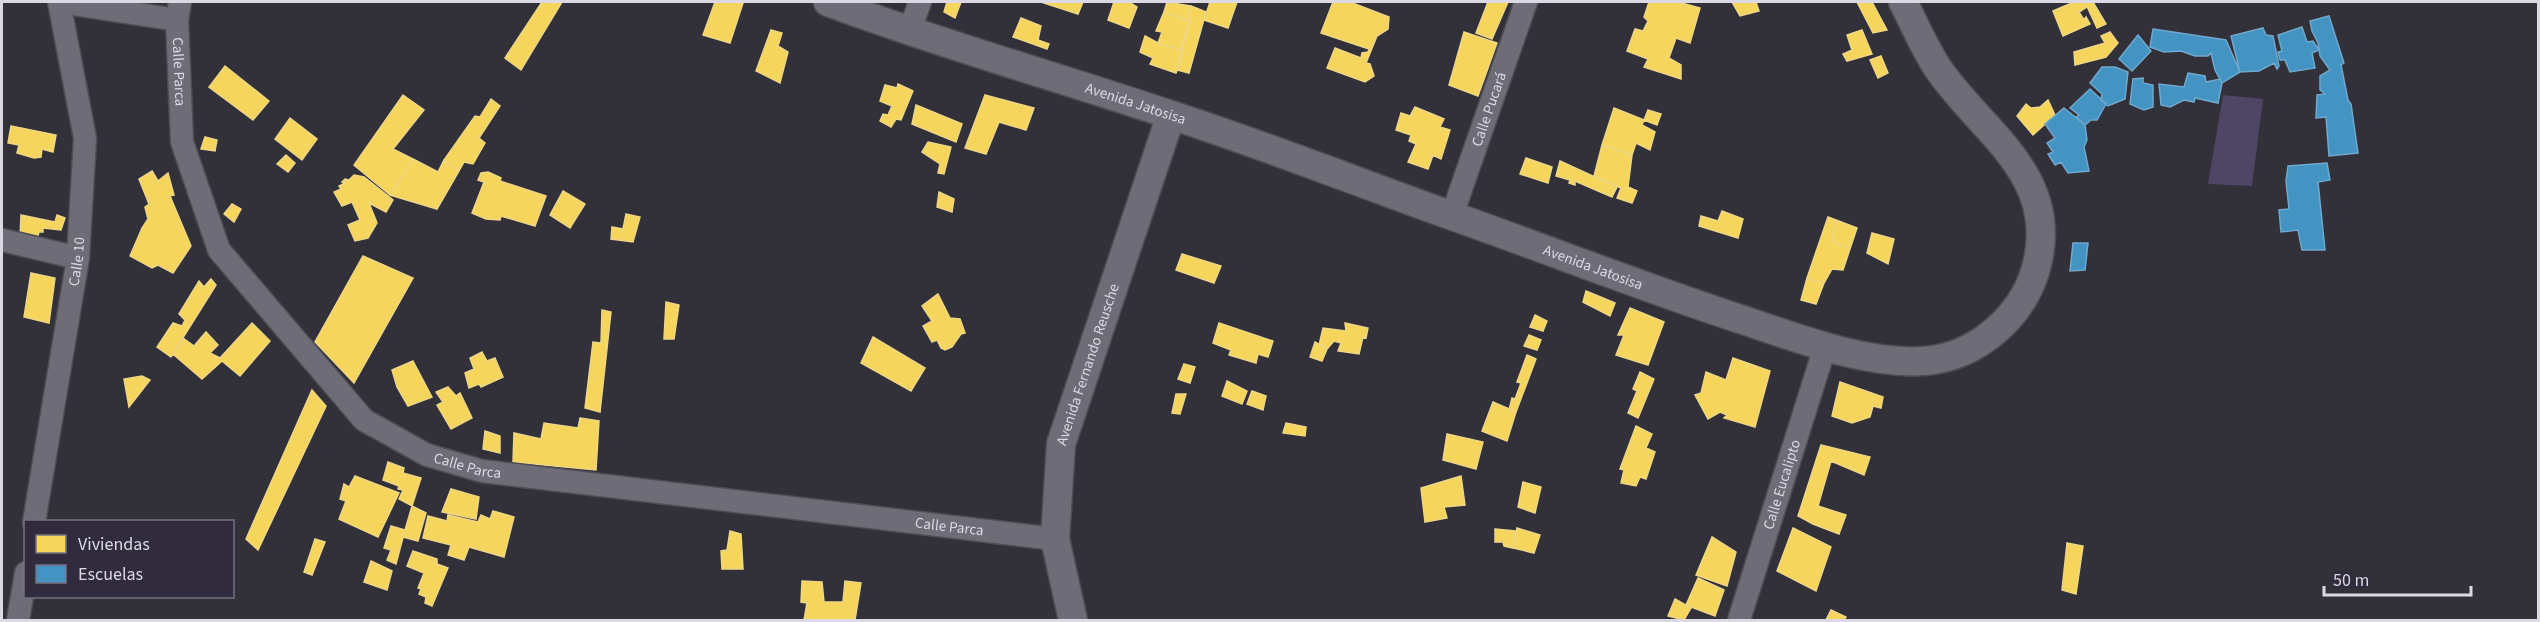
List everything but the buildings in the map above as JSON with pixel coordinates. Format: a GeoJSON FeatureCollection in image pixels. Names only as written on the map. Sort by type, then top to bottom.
{"type":"FeatureCollection","features":[{"type":"Feature","properties":{"kind":"street"},"geometry":{"type":"LineString","coordinates":[[60,2],[179,11]]}},
{"type":"Feature","properties":{"kind":"street","name":"Calle 10"},"geometry":{"type":"LineString","coordinates":[[34,520],[78,258],[85,138],[60,2]]}},
{"type":"Feature","properties":{"kind":"street","name":"Avenida Jatosisa"},"geometry":{"type":"LineString","coordinates":[[828,2],[909,32],[1172,115],[1642,286],[1825,347],[1901,361],[1928,361],[1958,354],[1983,341],[2005,322],[2021,302],[2032,281],[2041,236],[2038,207],[2029,182],[2014,157],[1936,66],[1904,2]]}},
{"type":"Feature","properties":{"kind":"street"},"geometry":{"type":"LineString","coordinates":[[909,32],[920,2]]}},
{"type":"Feature","properties":{"kind":"street","name":"Calle Pucará"},"geometry":{"type":"LineString","coordinates":[[1452,215],[1526,2]]}},
{"type":"Feature","properties":{"kind":"street","name":"Calle Parca"},"geometry":{"type":"LineString","coordinates":[[179,11],[182,142],[219,250],[364,420],[427,455],[482,471],[1055,539]]}},
{"type":"Feature","properties":{"kind":"street","name":"Avenida Fernando Reusche"},"geometry":{"type":"LineString","coordinates":[[1073,621],[1055,539],[1061,444],[1172,115]]}},
{"type":"Feature","properties":{"kind":"street"},"geometry":{"type":"LineString","coordinates":[[2,240],[78,258]]}},
{"type":"Feature","properties":{"kind":"street","name":"Calle Eucalipto"},"geometry":{"type":"LineString","coordinates":[[1739,621],[1825,347]]}},
{"type":"Feature","properties":{"kind":"street"},"geometry":{"type":"LineString","coordinates":[[18,621],[24,585]]}},
{"type":"Feature","properties":{"kind":"shaded area"},"geometry":{"type":"Polygon","coordinates":[[[2223,95],[2263,99],[2252,186],[2208,184],[2223,95]]]}}]}
